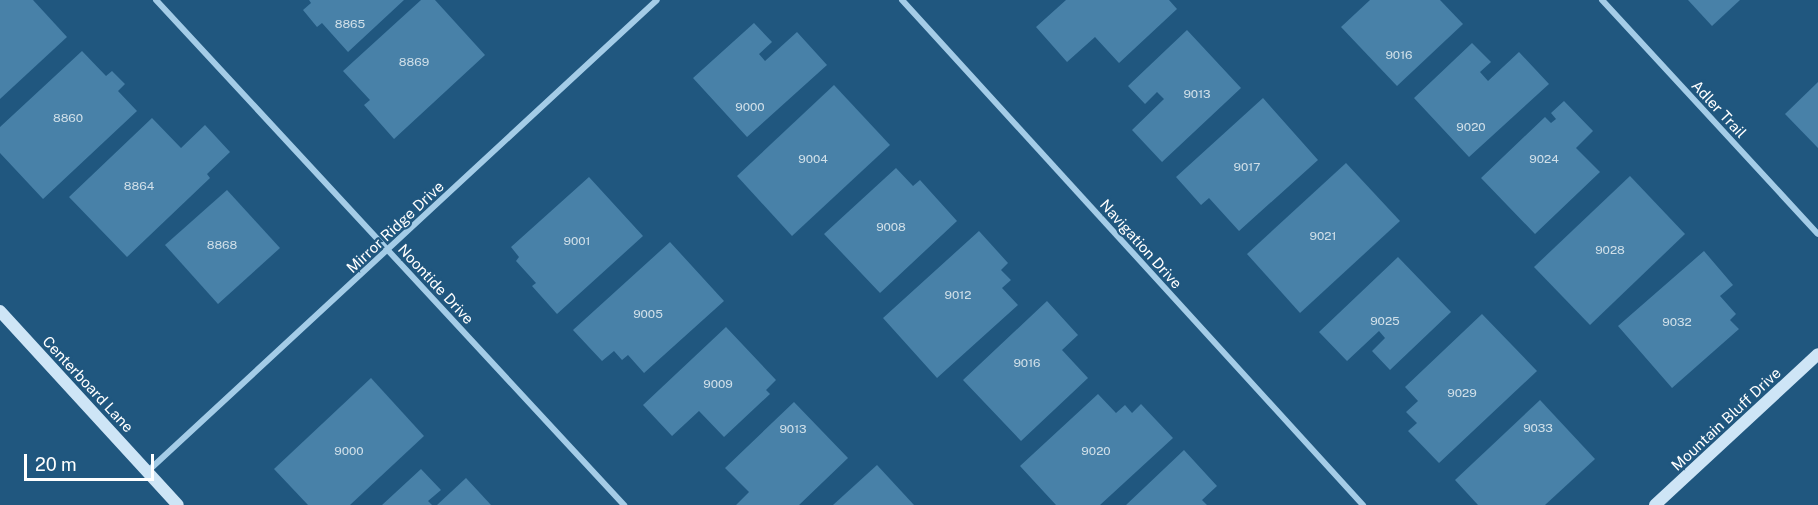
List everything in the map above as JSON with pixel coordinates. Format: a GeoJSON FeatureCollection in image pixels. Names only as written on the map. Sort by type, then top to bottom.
{"type":"FeatureCollection","features":[{"type":"Feature","properties":{"kind":"street","name":"Noontide Drive"},"geometry":{"type":"LineString","coordinates":[[156,0],[624,505]]}},
{"type":"Feature","properties":{"kind":"street","name":"Mirror Ridge Drive"},"geometry":{"type":"LineString","coordinates":[[148,471],[657,0]]}},
{"type":"Feature","properties":{"kind":"street","name":"Navigation Drive"},"geometry":{"type":"LineString","coordinates":[[902,0],[1363,505]]}},
{"type":"Feature","properties":{"kind":"street","name":"Adler Trail"},"geometry":{"type":"LineString","coordinates":[[1602,0],[1818,234]]}},
{"type":"Feature","properties":{"kind":"street","name":"Centerboard Lane"},"geometry":{"type":"LineString","coordinates":[[0,312],[178,505]]}},
{"type":"Feature","properties":{"kind":"street","name":"Mountain Bluff Drive"},"geometry":{"type":"LineString","coordinates":[[1655,505],[1818,354]]}},
{"type":"Feature","properties":{"kind":"building"},"geometry":{"type":"Polygon","coordinates":[[[0,0],[33,0],[67,37],[0,99],[0,0]]]}},
{"type":"Feature","properties":{"kind":"building"},"geometry":{"type":"Polygon","coordinates":[[[309,0],[404,0],[348,52],[322,23],[317,27],[303,10],[311,3],[309,0]]]}},
{"type":"Feature","properties":{"kind":"building"},"geometry":{"type":"Polygon","coordinates":[[[421,0],[435,0],[485,55],[394,139],[364,105],[370,100],[343,71],[421,0]]]}},
{"type":"Feature","properties":{"kind":"building"},"geometry":{"type":"Polygon","coordinates":[[[1066,0],[1169,0],[1177,9],[1119,63],[1095,37],[1067,62],[1036,27],[1066,0]]]}},
{"type":"Feature","properties":{"kind":"building"},"geometry":{"type":"Polygon","coordinates":[[[1370,0],[1440,0],[1463,24],[1397,86],[1341,27],[1370,0]]]}},
{"type":"Feature","properties":{"kind":"building"},"geometry":{"type":"Polygon","coordinates":[[[1688,0],[1740,0],[1712,26],[1688,0]]]}},
{"type":"Feature","properties":{"kind":"building"},"geometry":{"type":"Polygon","coordinates":[[[754,23],[772,42],[759,54],[765,61],[797,32],[827,65],[747,137],[693,78],[754,23]]]}},
{"type":"Feature","properties":{"kind":"building"},"geometry":{"type":"Polygon","coordinates":[[[1187,30],[1241,88],[1162,162],[1132,130],[1164,99],[1157,92],[1145,104],[1128,86],[1187,30]]]}},
{"type":"Feature","properties":{"kind":"building"},"geometry":{"type":"Polygon","coordinates":[[[1472,43],[1491,62],[1480,72],[1488,81],[1519,52],[1549,84],[1469,157],[1414,98],[1472,43]]]}},
{"type":"Feature","properties":{"kind":"building"},"geometry":{"type":"Polygon","coordinates":[[[82,51],[106,76],[112,71],[125,84],[118,91],[137,111],[43,199],[0,153],[0,127],[82,51]]]}},
{"type":"Feature","properties":{"kind":"building"},"geometry":{"type":"Polygon","coordinates":[[[1818,82],[1818,148],[1785,114],[1818,82]]]}},
{"type":"Feature","properties":{"kind":"building"},"geometry":{"type":"Polygon","coordinates":[[[834,85],[890,145],[792,236],[737,176],[834,85]]]}},
{"type":"Feature","properties":{"kind":"building"},"geometry":{"type":"Polygon","coordinates":[[[1263,98],[1318,160],[1239,231],[1209,198],[1201,205],[1176,177],[1263,98]]]}},
{"type":"Feature","properties":{"kind":"building"},"geometry":{"type":"Polygon","coordinates":[[[1564,101],[1593,131],[1576,148],[1600,172],[1535,234],[1481,178],[1545,117],[1551,123],[1556,119],[1551,113],[1564,101]]]}},
{"type":"Feature","properties":{"kind":"building"},"geometry":{"type":"Polygon","coordinates":[[[152,118],[181,148],[205,125],[230,152],[207,174],[210,178],[127,257],[69,197],[152,118]]]}},
{"type":"Feature","properties":{"kind":"building"},"geometry":{"type":"Polygon","coordinates":[[[1346,163],[1400,221],[1300,313],[1247,254],[1346,163]]]}},
{"type":"Feature","properties":{"kind":"building"},"geometry":{"type":"Polygon","coordinates":[[[896,168],[913,186],[920,180],[957,221],[880,293],[824,234],[896,168]]]}},
{"type":"Feature","properties":{"kind":"building"},"geometry":{"type":"Polygon","coordinates":[[[1630,176],[1685,234],[1590,325],[1534,267],[1630,176]]]}},
{"type":"Feature","properties":{"kind":"building"},"geometry":{"type":"Polygon","coordinates":[[[589,177],[643,236],[557,314],[532,286],[536,283],[516,261],[519,257],[511,247],[589,177]]]}},
{"type":"Feature","properties":{"kind":"building"},"geometry":{"type":"Polygon","coordinates":[[[227,190],[280,248],[218,304],[165,245],[227,190]]]}},
{"type":"Feature","properties":{"kind":"building"},"geometry":{"type":"Polygon","coordinates":[[[979,231],[1008,263],[1001,270],[1011,280],[1002,288],[1018,305],[937,378],[883,318],[979,231]]]}},
{"type":"Feature","properties":{"kind":"building"},"geometry":{"type":"Polygon","coordinates":[[[670,242],[724,301],[644,373],[628,355],[622,360],[614,351],[602,361],[573,330],[670,242]]]}},
{"type":"Feature","properties":{"kind":"building"},"geometry":{"type":"Polygon","coordinates":[[[1704,251],[1733,285],[1720,296],[1736,314],[1730,320],[1739,329],[1672,388],[1618,326],[1704,251]]]}},
{"type":"Feature","properties":{"kind":"building"},"geometry":{"type":"Polygon","coordinates":[[[1398,257],[1451,312],[1390,370],[1372,351],[1385,338],[1379,331],[1347,361],[1319,332],[1398,257]]]}},
{"type":"Feature","properties":{"kind":"building"},"geometry":{"type":"Polygon","coordinates":[[[1047,301],[1078,335],[1062,350],[1088,378],[1021,441],[963,380],[1047,301]]]}},
{"type":"Feature","properties":{"kind":"building"},"geometry":{"type":"Polygon","coordinates":[[[1482,314],[1537,371],[1439,463],[1408,431],[1417,423],[1406,412],[1418,401],[1405,387],[1482,314]]]}},
{"type":"Feature","properties":{"kind":"building"},"geometry":{"type":"Polygon","coordinates":[[[726,327],[776,380],[766,390],[770,394],[724,437],[699,411],[672,436],[643,405],[726,327]]]}},
{"type":"Feature","properties":{"kind":"building"},"geometry":{"type":"Polygon","coordinates":[[[371,378],[424,436],[350,505],[308,505],[274,469],[371,378]]]}},
{"type":"Feature","properties":{"kind":"building"},"geometry":{"type":"Polygon","coordinates":[[[1098,394],[1116,413],[1125,405],[1132,413],[1141,404],[1173,438],[1100,505],[1056,505],[1020,466],[1098,394]]]}},
{"type":"Feature","properties":{"kind":"building"},"geometry":{"type":"Polygon","coordinates":[[[1540,400],[1595,459],[1545,505],[1478,505],[1455,480],[1540,400]]]}},
{"type":"Feature","properties":{"kind":"building"},"geometry":{"type":"Polygon","coordinates":[[[794,402],[848,458],[799,505],[736,505],[749,492],[725,468],[794,402]]]}},
{"type":"Feature","properties":{"kind":"building"},"geometry":{"type":"Polygon","coordinates":[[[1184,450],[1217,486],[1202,500],[1207,505],[1126,505],[1184,450]]]}},
{"type":"Feature","properties":{"kind":"building"},"geometry":{"type":"Polygon","coordinates":[[[877,465],[914,505],[833,505],[877,465]]]}},
{"type":"Feature","properties":{"kind":"building"},"geometry":{"type":"Polygon","coordinates":[[[421,469],[441,490],[428,501],[432,505],[382,505],[421,469]]]}},
{"type":"Feature","properties":{"kind":"building"},"geometry":{"type":"Polygon","coordinates":[[[466,478],[491,505],[437,505],[466,478]]]}}]}
